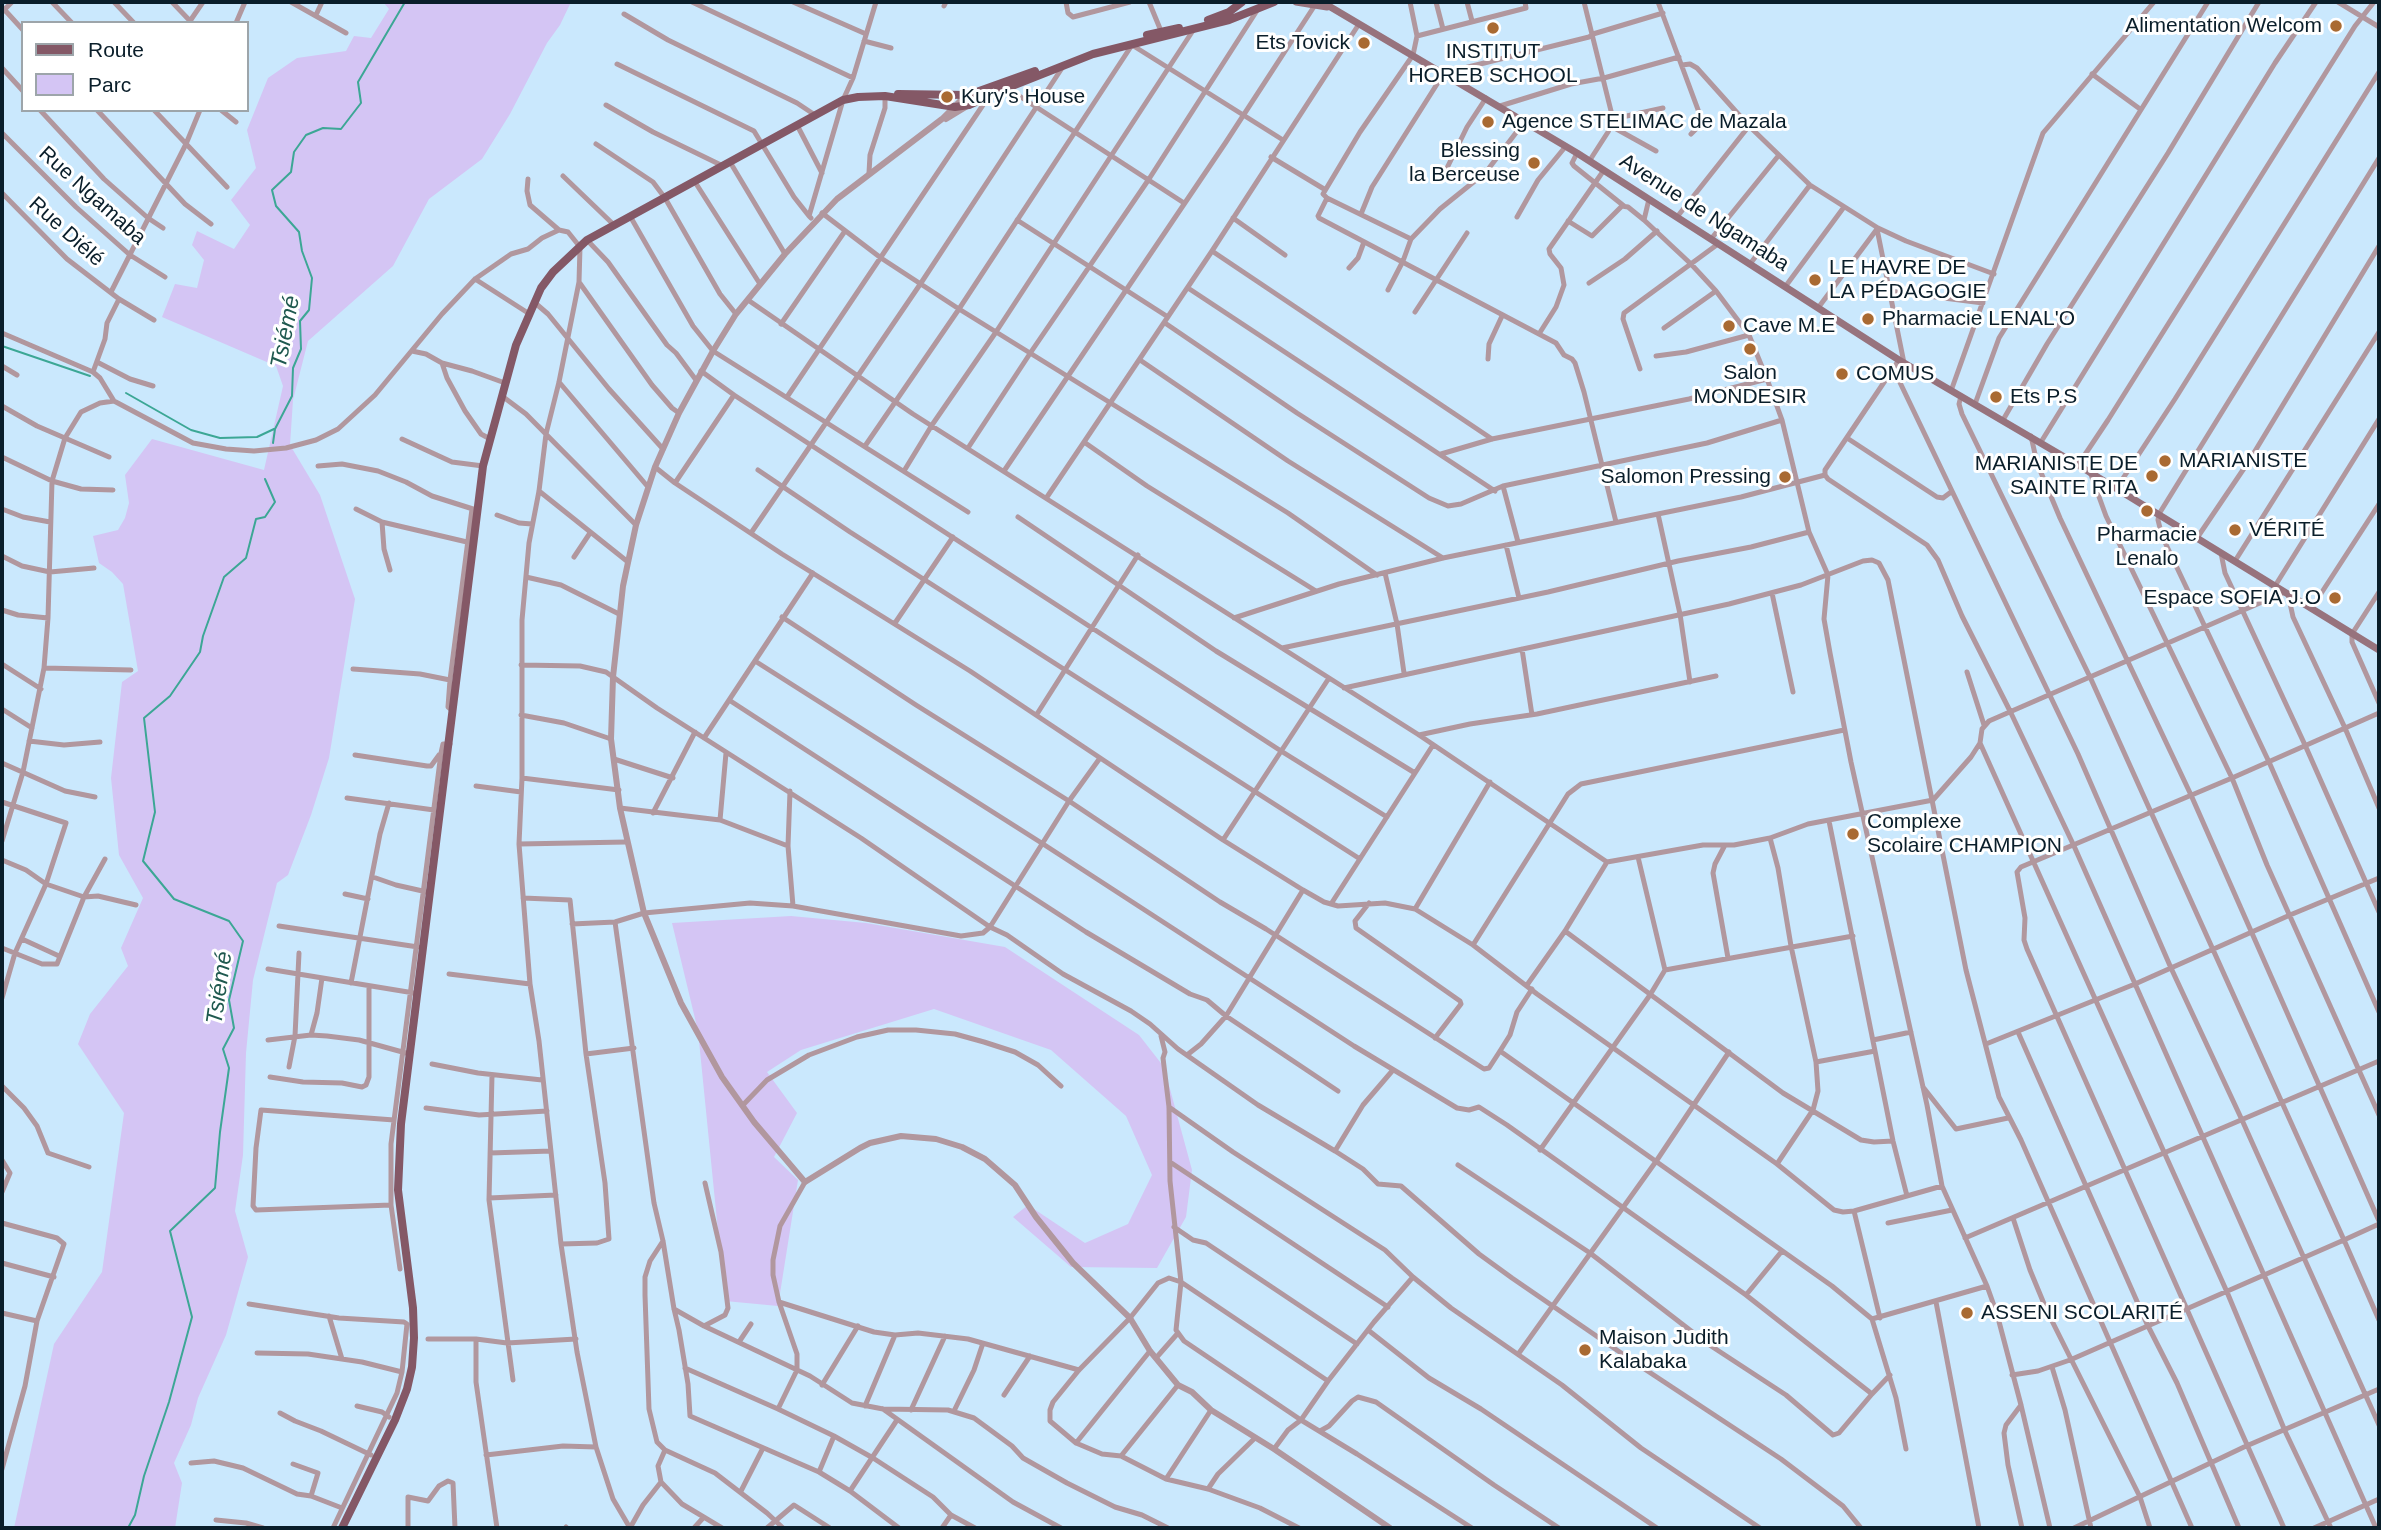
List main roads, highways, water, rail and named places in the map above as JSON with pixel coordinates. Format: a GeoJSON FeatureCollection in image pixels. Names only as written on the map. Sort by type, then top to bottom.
{"type":"FeatureCollection","features":[{"type":"Feature","properties":{"kind":"main road"},"geometry":{"type":"LineString","coordinates":[[342,1528],[373,1456],[407,1389],[412,1367],[414,1338],[398,1190],[407,1053],[437,810],[450,744],[483,467],[516,345],[534,302],[553,272],[587,240],[843,100],[905,93],[967,95],[1090,50],[1224,15],[1242,2]]}},
{"type":"Feature","properties":{"kind":"main road"},"geometry":{"type":"LineString","coordinates":[[885,96],[955,107],[969,105],[1065,64],[1194,29],[1273,2]]}},
{"type":"Feature","properties":{"kind":"main road","name":"Avenue de Ngamaba"},"geometry":{"type":"LineString","coordinates":[[1296,2],[1321,4],[1359,23],[1500,106],[1590,160],[1902,362],[2031,436],[2379,650]]}},
{"type":"Feature","properties":{"kind":"waterway","name":"Tsiémé"},"geometry":{"type":"LineString","coordinates":[[273,443],[275,429],[292,396],[293,368],[301,349],[300,321],[309,310],[312,278],[302,251],[299,232],[276,206],[272,190],[291,172],[294,152],[306,135],[323,128],[341,129],[361,103],[358,82],[405,2]]}},
{"type":"Feature","properties":{"kind":"waterway"},"geometry":{"type":"LineString","coordinates":[[2,346],[90,376]]}},
{"type":"Feature","properties":{"kind":"waterway"},"geometry":{"type":"LineString","coordinates":[[126,393],[191,430],[220,438],[257,437],[274,429]]}},
{"type":"Feature","properties":{"kind":"waterway","name":"Tsiémé"},"geometry":{"type":"LineString","coordinates":[[128,1528],[135,1515],[144,1476],[169,1402],[192,1317],[170,1231],[215,1188],[229,1068],[223,1049],[234,1028],[229,1000],[243,941],[229,921],[174,899],[143,861],[155,812],[144,718],[170,696],[200,652],[224,577],[246,558],[256,519],[265,517],[275,502],[265,479]]}},
{"type":"Feature","properties":{"kind":"place","name":"Alimentation Welcom"},"geometry":{"type":"Point","coordinates":[2336,26]}},
{"type":"Feature","properties":{"kind":"place","name":"INSTITUT HOREB SCHOOL"},"geometry":{"type":"Point","coordinates":[1493,28]}},
{"type":"Feature","properties":{"kind":"place","name":"Ets Tovick"},"geometry":{"type":"Point","coordinates":[1364,43]}},
{"type":"Feature","properties":{"kind":"place","name":"Kury's House"},"geometry":{"type":"Point","coordinates":[947,97]}},
{"type":"Feature","properties":{"kind":"place","name":"Agence STELIMAC de Mazala"},"geometry":{"type":"Point","coordinates":[1488,122]}},
{"type":"Feature","properties":{"kind":"place","name":"Blessing la Berceuse"},"geometry":{"type":"Point","coordinates":[1534,163]}},
{"type":"Feature","properties":{"kind":"place","name":"LE HAVRE DE LA PÉDAGOGIE"},"geometry":{"type":"Point","coordinates":[1815,280]}},
{"type":"Feature","properties":{"kind":"place","name":"Pharmacie LENAL'O"},"geometry":{"type":"Point","coordinates":[1868,319]}},
{"type":"Feature","properties":{"kind":"place","name":"Cave M.E"},"geometry":{"type":"Point","coordinates":[1729,326]}},
{"type":"Feature","properties":{"kind":"place","name":"Salon MONDESIR"},"geometry":{"type":"Point","coordinates":[1750,349]}},
{"type":"Feature","properties":{"kind":"place","name":"COMUS"},"geometry":{"type":"Point","coordinates":[1842,374]}},
{"type":"Feature","properties":{"kind":"place","name":"Ets P.S"},"geometry":{"type":"Point","coordinates":[1996,397]}},
{"type":"Feature","properties":{"kind":"place","name":"MARIANISTE"},"geometry":{"type":"Point","coordinates":[2165,461]}},
{"type":"Feature","properties":{"kind":"place","name":"MARIANISTE DE SAINTE RITA"},"geometry":{"type":"Point","coordinates":[2152,476]}},
{"type":"Feature","properties":{"kind":"place","name":"Salomon Pressing"},"geometry":{"type":"Point","coordinates":[1785,477]}},
{"type":"Feature","properties":{"kind":"place","name":"Pharmacie Lenalo"},"geometry":{"type":"Point","coordinates":[2147,511]}},
{"type":"Feature","properties":{"kind":"place","name":"VÉRITÉ"},"geometry":{"type":"Point","coordinates":[2235,530]}},
{"type":"Feature","properties":{"kind":"place","name":"Espace SOFIA J.O"},"geometry":{"type":"Point","coordinates":[2335,598]}},
{"type":"Feature","properties":{"kind":"place","name":"Complexe Scolaire CHAMPION"},"geometry":{"type":"Point","coordinates":[1853,834]}},
{"type":"Feature","properties":{"kind":"place","name":"ASSENI SCOLARITÉ"},"geometry":{"type":"Point","coordinates":[1967,1313]}},
{"type":"Feature","properties":{"kind":"place","name":"Maison Judith Kalabaka"},"geometry":{"type":"Point","coordinates":[1585,1350]}}]}
